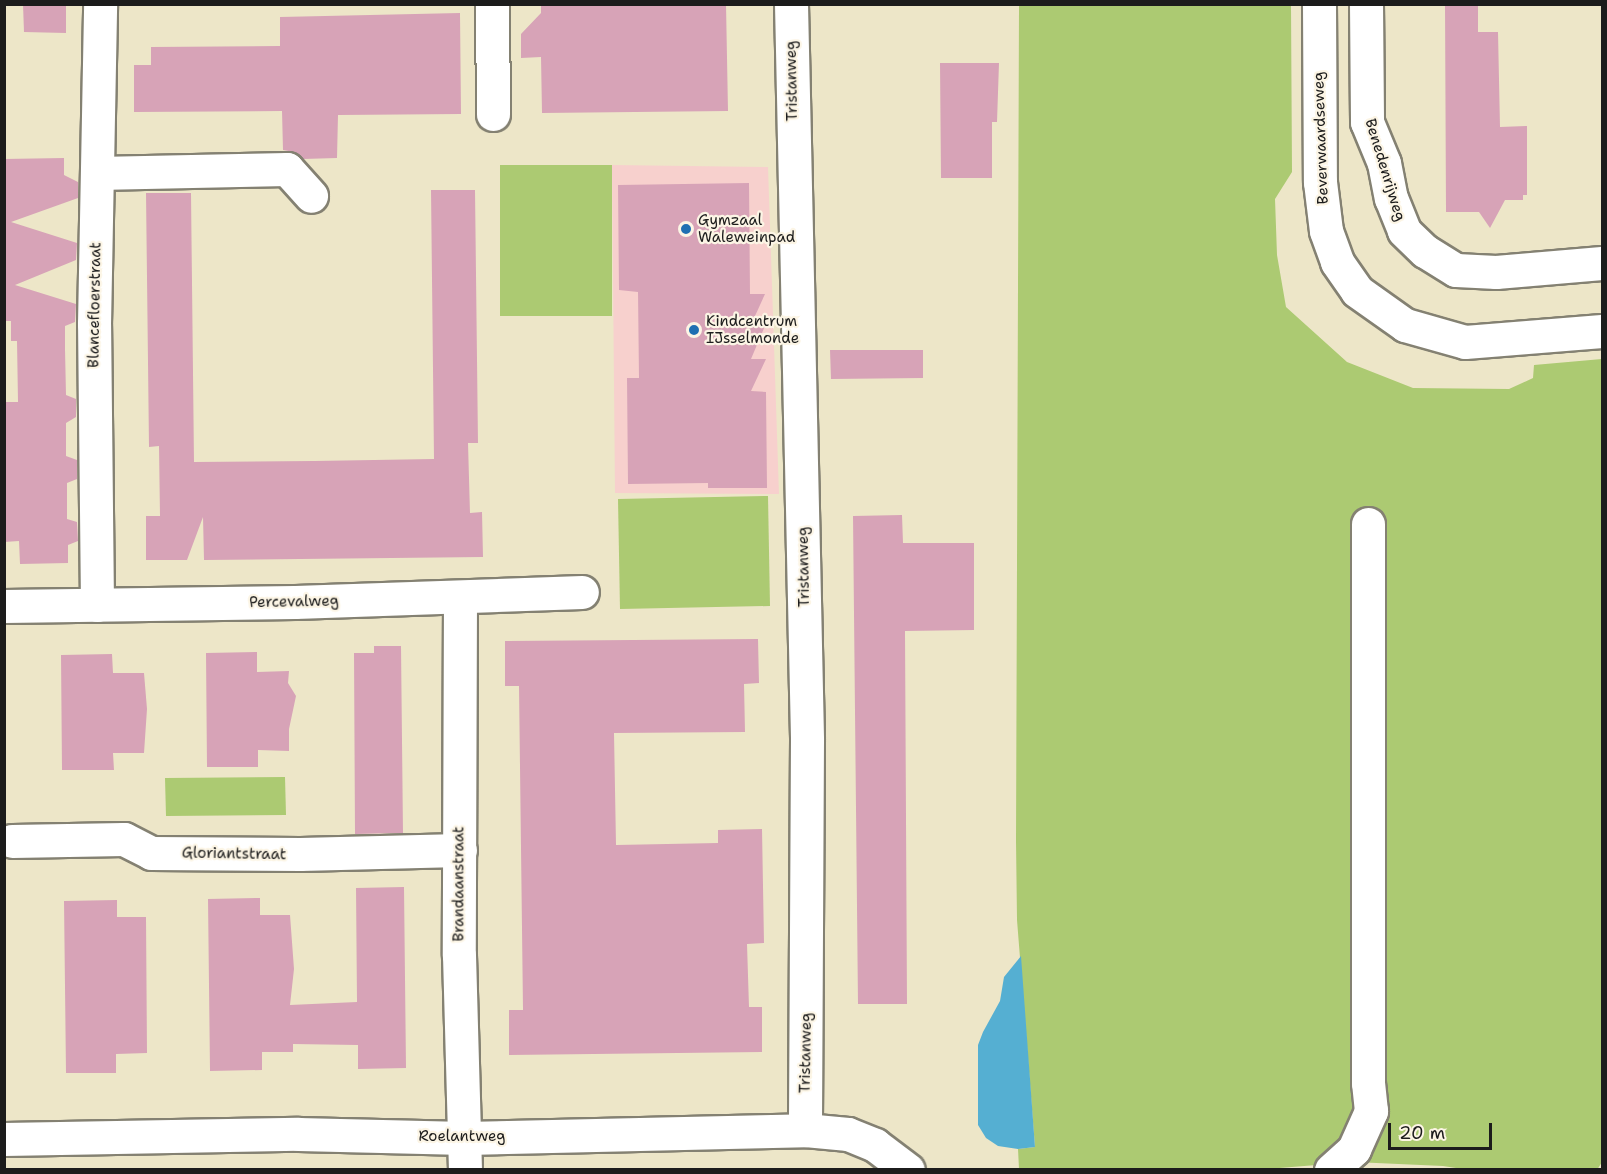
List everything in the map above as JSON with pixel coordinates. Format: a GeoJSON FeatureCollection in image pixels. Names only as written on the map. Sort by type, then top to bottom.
{"type":"FeatureCollection","features":[{"type":"Feature","properties":{"kind":"street","name":"Blancefloerstraat"},"geometry":{"type":"LineString","coordinates":[[97,605],[94,324],[100,4]]}},
{"type":"Feature","properties":{"kind":"street"},"geometry":{"type":"LineString","coordinates":[[492,4],[493,114]]}},
{"type":"Feature","properties":{"kind":"street","name":"Tristanweg"},"geometry":{"type":"LineString","coordinates":[[791,4],[807,740],[805,1130]]}},
{"type":"Feature","properties":{"kind":"street","name":"Beverwaardseweg"},"geometry":{"type":"LineString","coordinates":[[1319,4],[1320,182],[1325,221],[1337,262],[1357,291],[1405,326],[1465,342],[1602,331]]}},
{"type":"Feature","properties":{"kind":"street","name":"Benedenrijweg"},"geometry":{"type":"LineString","coordinates":[[1366,4],[1367,122],[1384,163],[1391,198],[1404,231],[1425,251],[1456,270],[1496,272],[1602,262]]}},
{"type":"Feature","properties":{"kind":"street"},"geometry":{"type":"LineString","coordinates":[[97,173],[287,169],[311,196]]}},
{"type":"Feature","properties":{"kind":"street"},"geometry":{"type":"LineString","coordinates":[[1331,1170],[1354,1149],[1371,1111],[1368,1083],[1368,524]]}},
{"type":"Feature","properties":{"kind":"street","name":"Percevalweg"},"geometry":{"type":"LineString","coordinates":[[4,606],[460,598],[582,592]]}},
{"type":"Feature","properties":{"kind":"street","name":"Brandaanstraat"},"geometry":{"type":"LineString","coordinates":[[460,598],[459,955],[465,1154]]}},
{"type":"Feature","properties":{"kind":"street","name":"Gloriantstraat"},"geometry":{"type":"LineString","coordinates":[[12,841],[124,839],[151,853],[300,854],[460,850]]}},
{"type":"Feature","properties":{"kind":"street","name":"Roelantweg"},"geometry":{"type":"LineString","coordinates":[[4,1139],[298,1134],[465,1154],[805,1130],[848,1134],[875,1145],[909,1170]]}},
{"type":"Feature","properties":{"kind":"shaded area","name":"Kindcentrum IJsselmonde"},"geometry":{"type":"Polygon","coordinates":[[[612,165],[768,167],[779,494],[615,493],[612,165]]]}},
{"type":"Feature","properties":{"kind":"green space"},"geometry":{"type":"Polygon","coordinates":[[[1019,5],[1291,5],[1292,172],[1275,199],[1277,255],[1286,307],[1347,362],[1413,388],[1509,389],[1533,378],[1534,365],[1602,359],[1602,1162],[1597,1170],[1469,1170],[1443,1166],[1354,1162],[1256,1170],[1019,1169],[1018,1149],[1035,1147],[1017,920],[1019,5]]]}},
{"type":"Feature","properties":{"kind":"green space"},"geometry":{"type":"Polygon","coordinates":[[[500,165],[612,165],[612,316],[500,316],[500,165]]]}},
{"type":"Feature","properties":{"kind":"green space"},"geometry":{"type":"Polygon","coordinates":[[[768,496],[770,606],[620,609],[618,499],[768,496]]]}},
{"type":"Feature","properties":{"kind":"green space"},"geometry":{"type":"Polygon","coordinates":[[[285,777],[286,815],[166,816],[165,778],[285,777]]]}},
{"type":"Feature","properties":{"kind":"water"},"geometry":{"type":"Polygon","coordinates":[[[1021,956],[1035,1147],[1018,1149],[998,1146],[986,1138],[978,1125],[978,1045],[1000,1001],[1004,977],[1021,956]]]}},
{"type":"Feature","properties":{"kind":"building"},"geometry":{"type":"Polygon","coordinates":[[[23,4],[66,4],[66,33],[24,32],[23,4]]]}},
{"type":"Feature","properties":{"kind":"building"},"geometry":{"type":"Polygon","coordinates":[[[541,4],[726,4],[728,111],[542,113],[541,57],[521,58],[521,34],[541,13],[541,4]]]}},
{"type":"Feature","properties":{"kind":"building"},"geometry":{"type":"Polygon","coordinates":[[[1445,4],[1478,4],[1478,32],[1498,32],[1500,127],[1527,126],[1527,195],[1523,195],[1523,200],[1505,200],[1490,228],[1479,212],[1446,212],[1445,4]]]}},
{"type":"Feature","properties":{"kind":"building"},"geometry":{"type":"Polygon","coordinates":[[[460,13],[461,114],[338,115],[337,158],[303,159],[294,152],[283,150],[282,111],[134,112],[134,65],[151,65],[151,47],[280,46],[280,17],[460,13]]]}},
{"type":"Feature","properties":{"kind":"building"},"geometry":{"type":"Polygon","coordinates":[[[940,63],[999,63],[997,122],[992,122],[992,178],[941,178],[940,63]]]}},
{"type":"Feature","properties":{"kind":"building"},"geometry":{"type":"Polygon","coordinates":[[[64,158],[64,175],[78,182],[78,198],[11,222],[77,243],[76,260],[15,285],[76,304],[75,322],[65,326],[65,349],[66,395],[76,399],[76,417],[66,423],[66,456],[77,460],[77,479],[67,483],[67,519],[77,522],[78,541],[68,545],[68,563],[20,564],[19,541],[4,542],[4,402],[18,402],[17,341],[11,341],[11,321],[4,321],[4,159],[64,158]]]}},
{"type":"Feature","properties":{"kind":"building","name":"Kindcentrum IJsselmonde"},"geometry":{"type":"Polygon","coordinates":[[[749,183],[750,294],[765,294],[750,327],[765,326],[751,359],[766,359],[751,391],[766,392],[767,488],[708,488],[708,483],[628,484],[627,378],[639,378],[638,292],[619,290],[618,185],[749,183]]]}},
{"type":"Feature","properties":{"kind":"building"},"geometry":{"type":"Polygon","coordinates":[[[431,190],[475,190],[478,443],[468,443],[470,513],[482,512],[483,557],[204,560],[203,517],[187,560],[146,560],[146,516],[160,516],[159,446],[149,447],[146,193],[191,193],[194,462],[314,461],[434,459],[431,190]]]}},
{"type":"Feature","properties":{"kind":"building"},"geometry":{"type":"Polygon","coordinates":[[[830,350],[923,350],[923,378],[831,379],[830,350]]]}},
{"type":"Feature","properties":{"kind":"building"},"geometry":{"type":"Polygon","coordinates":[[[902,515],[903,543],[974,543],[974,630],[905,631],[907,1004],[858,1004],[853,516],[902,515]]]}},
{"type":"Feature","properties":{"kind":"building"},"geometry":{"type":"Polygon","coordinates":[[[758,639],[759,683],[744,684],[745,732],[614,733],[616,845],[718,843],[718,830],[762,829],[764,943],[747,944],[749,1007],[762,1007],[762,1052],[509,1055],[509,1010],[523,1010],[519,686],[505,686],[505,641],[758,639]]]}},
{"type":"Feature","properties":{"kind":"building"},"geometry":{"type":"Polygon","coordinates":[[[374,646],[401,646],[403,833],[355,834],[354,653],[374,653],[374,646]]]}},
{"type":"Feature","properties":{"kind":"building"},"geometry":{"type":"Polygon","coordinates":[[[257,652],[257,672],[289,671],[288,683],[296,696],[289,729],[289,751],[258,750],[258,767],[207,767],[206,653],[257,652]]]}},
{"type":"Feature","properties":{"kind":"building"},"geometry":{"type":"Polygon","coordinates":[[[112,654],[113,673],[144,673],[147,709],[144,753],[113,753],[114,770],[62,770],[61,655],[112,654]]]}},
{"type":"Feature","properties":{"kind":"building"},"geometry":{"type":"Polygon","coordinates":[[[404,887],[406,1068],[358,1069],[358,1045],[293,1044],[293,1052],[262,1052],[262,1070],[210,1071],[208,899],[260,898],[260,915],[290,915],[294,969],[290,1005],[357,1002],[356,888],[404,887]]]}},
{"type":"Feature","properties":{"kind":"building"},"geometry":{"type":"Polygon","coordinates":[[[117,900],[117,917],[146,917],[147,1053],[116,1054],[116,1073],[66,1073],[64,901],[117,900]]]}},
{"type":"Feature","properties":{"kind":"place","name":"Gymzaal Waleweinpad"},"geometry":{"type":"Point","coordinates":[686,229]}},
{"type":"Feature","properties":{"kind":"place","name":"Kindcentrum IJsselmonde"},"geometry":{"type":"Point","coordinates":[694,330]}}]}
